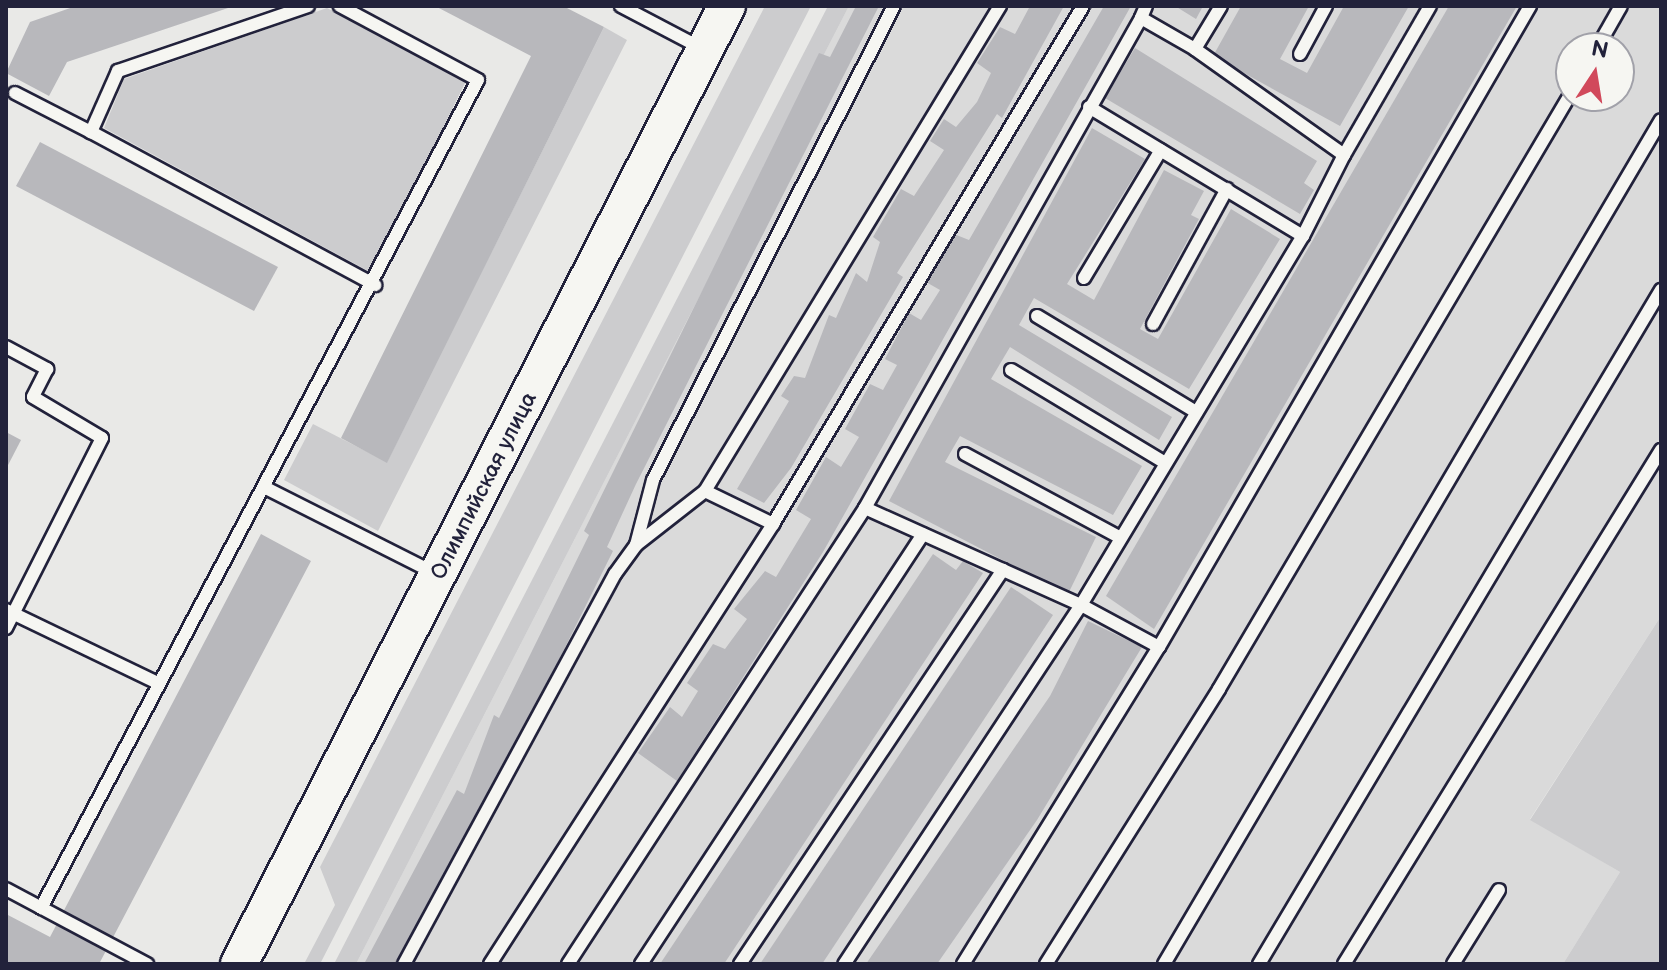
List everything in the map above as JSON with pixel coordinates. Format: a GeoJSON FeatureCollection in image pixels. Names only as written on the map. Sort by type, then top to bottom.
{"type":"FeatureCollection","features":[{"type":"Feature","properties":{"kind":"main road","name":"Олимпийская улица"},"geometry":{"type":"LineString","coordinates":[[239,964],[727,6]]}},
{"type":"Feature","properties":{"kind":"lane"},"geometry":{"type":"LineString","coordinates":[[91,132],[118,71],[308,6]]}},
{"type":"Feature","properties":{"kind":"lane"},"geometry":{"type":"LineString","coordinates":[[41,908],[158,683],[375,285],[478,80],[340,6]]}},
{"type":"Feature","properties":{"kind":"lane"},"geometry":{"type":"LineString","coordinates":[[621,6],[704,50]]}},
{"type":"Feature","properties":{"kind":"lane"},"geometry":{"type":"LineString","coordinates":[[404,964],[636,545],[653,480],[894,6]]}},
{"type":"Feature","properties":{"kind":"lane"},"geometry":{"type":"LineString","coordinates":[[636,545],[705,491],[1000,6]]}},
{"type":"Feature","properties":{"kind":"lane"},"geometry":{"type":"LineString","coordinates":[[490,964],[773,524],[1083,6]]}},
{"type":"Feature","properties":{"kind":"lane"},"geometry":{"type":"LineString","coordinates":[[1195,49],[1221,6]]}},
{"type":"Feature","properties":{"kind":"lane"},"geometry":{"type":"LineString","coordinates":[[1300,54],[1326,6]]}},
{"type":"Feature","properties":{"kind":"lane"},"geometry":{"type":"LineString","coordinates":[[844,964],[1081,605],[1119,537],[1303,236],[1344,155],[1430,6]]}},
{"type":"Feature","properties":{"kind":"lane"},"geometry":{"type":"LineString","coordinates":[[963,964],[1159,647],[1530,6]]}},
{"type":"Feature","properties":{"kind":"lane"},"geometry":{"type":"LineString","coordinates":[[1606,32],[1621,6]]}},
{"type":"Feature","properties":{"kind":"lane"},"geometry":{"type":"LineString","coordinates":[[568,964],[865,508],[1144,12],[1344,155]]}},
{"type":"Feature","properties":{"kind":"lane"},"geometry":{"type":"LineString","coordinates":[[15,93],[375,285]]}},
{"type":"Feature","properties":{"kind":"lane"},"geometry":{"type":"LineString","coordinates":[[1089,107],[1303,236]]}},
{"type":"Feature","properties":{"kind":"lane"},"geometry":{"type":"LineString","coordinates":[[1046,964],[1219,689],[1560,112]]}},
{"type":"Feature","properties":{"kind":"lane"},"geometry":{"type":"LineString","coordinates":[[1164,964],[1661,120]]}},
{"type":"Feature","properties":{"kind":"lane"},"geometry":{"type":"LineString","coordinates":[[1084,278],[1161,150]]}},
{"type":"Feature","properties":{"kind":"lane"},"geometry":{"type":"LineString","coordinates":[[1153,324],[1227,189]]}},
{"type":"Feature","properties":{"kind":"lane"},"geometry":{"type":"LineString","coordinates":[[1259,964],[1661,290]]}},
{"type":"Feature","properties":{"kind":"lane"},"geometry":{"type":"LineString","coordinates":[[1037,316],[1196,412]]}},
{"type":"Feature","properties":{"kind":"lane"},"geometry":{"type":"LineString","coordinates":[[6,347],[47,369],[33,397],[102,438],[11,612],[6,628]]}},
{"type":"Feature","properties":{"kind":"lane"},"geometry":{"type":"LineString","coordinates":[[1011,370],[1165,463]]}},
{"type":"Feature","properties":{"kind":"lane"},"geometry":{"type":"LineString","coordinates":[[1344,964],[1661,450]]}},
{"type":"Feature","properties":{"kind":"lane"},"geometry":{"type":"LineString","coordinates":[[965,454],[1119,537]]}},
{"type":"Feature","properties":{"kind":"lane"},"geometry":{"type":"LineString","coordinates":[[266,488],[439,575]]}},
{"type":"Feature","properties":{"kind":"lane"},"geometry":{"type":"LineString","coordinates":[[705,491],[773,524]]}},
{"type":"Feature","properties":{"kind":"lane"},"geometry":{"type":"LineString","coordinates":[[865,508],[1081,605],[1159,647]]}},
{"type":"Feature","properties":{"kind":"lane"},"geometry":{"type":"LineString","coordinates":[[641,964],[923,534]]}},
{"type":"Feature","properties":{"kind":"lane"},"geometry":{"type":"LineString","coordinates":[[740,964],[1003,570]]}},
{"type":"Feature","properties":{"kind":"lane"},"geometry":{"type":"LineString","coordinates":[[11,612],[158,683]]}},
{"type":"Feature","properties":{"kind":"lane"},"geometry":{"type":"LineString","coordinates":[[6,889],[147,964]]}},
{"type":"Feature","properties":{"kind":"lane"},"geometry":{"type":"LineString","coordinates":[[1453,964],[1499,890]]}},
{"type":"Feature","properties":{"kind":"shaded area"},"geometry":{"type":"Polygon","coordinates":[[[765,6],[811,6],[320,964],[304,964],[335,905],[320,867],[765,6]]]}},
{"type":"Feature","properties":{"kind":"shaded area"},"geometry":{"type":"Polygon","coordinates":[[[828,6],[849,6],[356,964],[334,964],[828,6]]]}},
{"type":"Feature","properties":{"kind":"shaded area"},"geometry":{"type":"Polygon","coordinates":[[[849,6],[1661,6],[1661,616],[1530,819],[1620,872],[1563,964],[356,964],[849,6]]]}},
{"type":"Feature","properties":{"kind":"shaded area"},"geometry":{"type":"Polygon","coordinates":[[[327,8],[466,81],[372,273],[104,128],[124,79],[327,8]]]}},
{"type":"Feature","properties":{"kind":"shaded area"},"geometry":{"type":"Polygon","coordinates":[[[604,27],[627,40],[378,531],[284,480],[313,424],[387,462],[604,27]]]}},
{"type":"Feature","properties":{"kind":"shaded area"},"geometry":{"type":"Polygon","coordinates":[[[1661,616],[1661,964],[1563,964],[1620,872],[1530,820],[1661,616]]]}},
{"type":"Feature","properties":{"kind":"building"},"geometry":{"type":"Polygon","coordinates":[[[76,6],[231,7],[67,62],[49,96],[6,73],[30,22],[76,6]]]}},
{"type":"Feature","properties":{"kind":"building"},"geometry":{"type":"Polygon","coordinates":[[[435,6],[563,6],[604,27],[387,463],[341,438],[531,56],[435,6]]]}},
{"type":"Feature","properties":{"kind":"building"},"geometry":{"type":"Polygon","coordinates":[[[856,6],[879,6],[636,484],[607,547],[613,551],[498,782],[397,964],[364,964],[457,790],[464,794],[494,715],[499,718],[589,535],[584,531],[819,53],[830,57],[856,6]]]}},
{"type":"Feature","properties":{"kind":"building"},"geometry":{"type":"Polygon","coordinates":[[[1030,6],[1064,6],[1002,118],[997,114],[897,273],[903,277],[791,468],[764,503],[737,489],[789,401],[781,396],[794,376],[805,378],[829,315],[836,318],[856,273],[867,282],[880,242],[873,237],[901,189],[914,196],[944,150],[930,141],[944,119],[956,127],[977,102],[991,73],[977,63],[1000,27],[1015,34],[1030,6]]]}},
{"type":"Feature","properties":{"kind":"building"},"geometry":{"type":"Polygon","coordinates":[[[1104,6],[1131,6],[823,552],[677,781],[638,753],[670,707],[682,717],[698,691],[687,683],[713,644],[725,649],[747,619],[734,609],[765,571],[776,577],[811,519],[796,510],[826,457],[841,467],[859,437],[845,429],[870,384],[883,390],[897,365],[885,359],[909,313],[921,320],[940,290],[926,282],[954,234],[969,240],[1104,6]]]}},
{"type":"Feature","properties":{"kind":"building"},"geometry":{"type":"Polygon","coordinates":[[[1175,6],[1203,6],[1196,19],[1175,6]]]}},
{"type":"Feature","properties":{"kind":"building"},"geometry":{"type":"Polygon","coordinates":[[[1241,6],[1309,6],[1280,59],[1307,73],[1344,6],[1409,6],[1340,126],[1213,56],[1241,6]]]}},
{"type":"Feature","properties":{"kind":"building"},"geometry":{"type":"Polygon","coordinates":[[[1449,6],[1517,6],[1154,629],[1106,596],[1449,6]]]}},
{"type":"Feature","properties":{"kind":"building"},"geometry":{"type":"Polygon","coordinates":[[[1135,48],[1317,161],[1304,183],[1314,190],[1300,214],[1105,98],[1135,48]]]}},
{"type":"Feature","properties":{"kind":"building"},"geometry":{"type":"Polygon","coordinates":[[[1092,128],[1145,159],[1067,284],[1094,300],[1164,170],[1204,191],[1191,215],[1199,219],[1140,329],[1158,339],[1231,209],[1280,239],[1189,389],[1034,298],[1019,325],[1172,417],[1159,440],[1010,347],[991,379],[1142,466],[1113,515],[960,436],[945,462],[1096,537],[1068,594],[889,501],[1092,128]]]}},
{"type":"Feature","properties":{"kind":"building"},"geometry":{"type":"Polygon","coordinates":[[[40,142],[278,267],[254,311],[16,186],[40,142]]]}},
{"type":"Feature","properties":{"kind":"building"},"geometry":{"type":"Polygon","coordinates":[[[6,432],[21,440],[6,469],[6,432]]]}},
{"type":"Feature","properties":{"kind":"building"},"geometry":{"type":"Polygon","coordinates":[[[261,534],[311,561],[99,964],[6,964],[6,914],[50,937],[261,534]]]}},
{"type":"Feature","properties":{"kind":"building"},"geometry":{"type":"Polygon","coordinates":[[[933,554],[956,570],[963,561],[983,573],[724,964],[660,964],[933,554]]]}},
{"type":"Feature","properties":{"kind":"building"},"geometry":{"type":"Polygon","coordinates":[[[1011,587],[1053,615],[822,964],[760,964],[1011,587]]]}},
{"type":"Feature","properties":{"kind":"building"},"geometry":{"type":"Polygon","coordinates":[[[1088,621],[1142,647],[1037,820],[937,964],[866,964],[1050,696],[1088,621]]]}}]}
